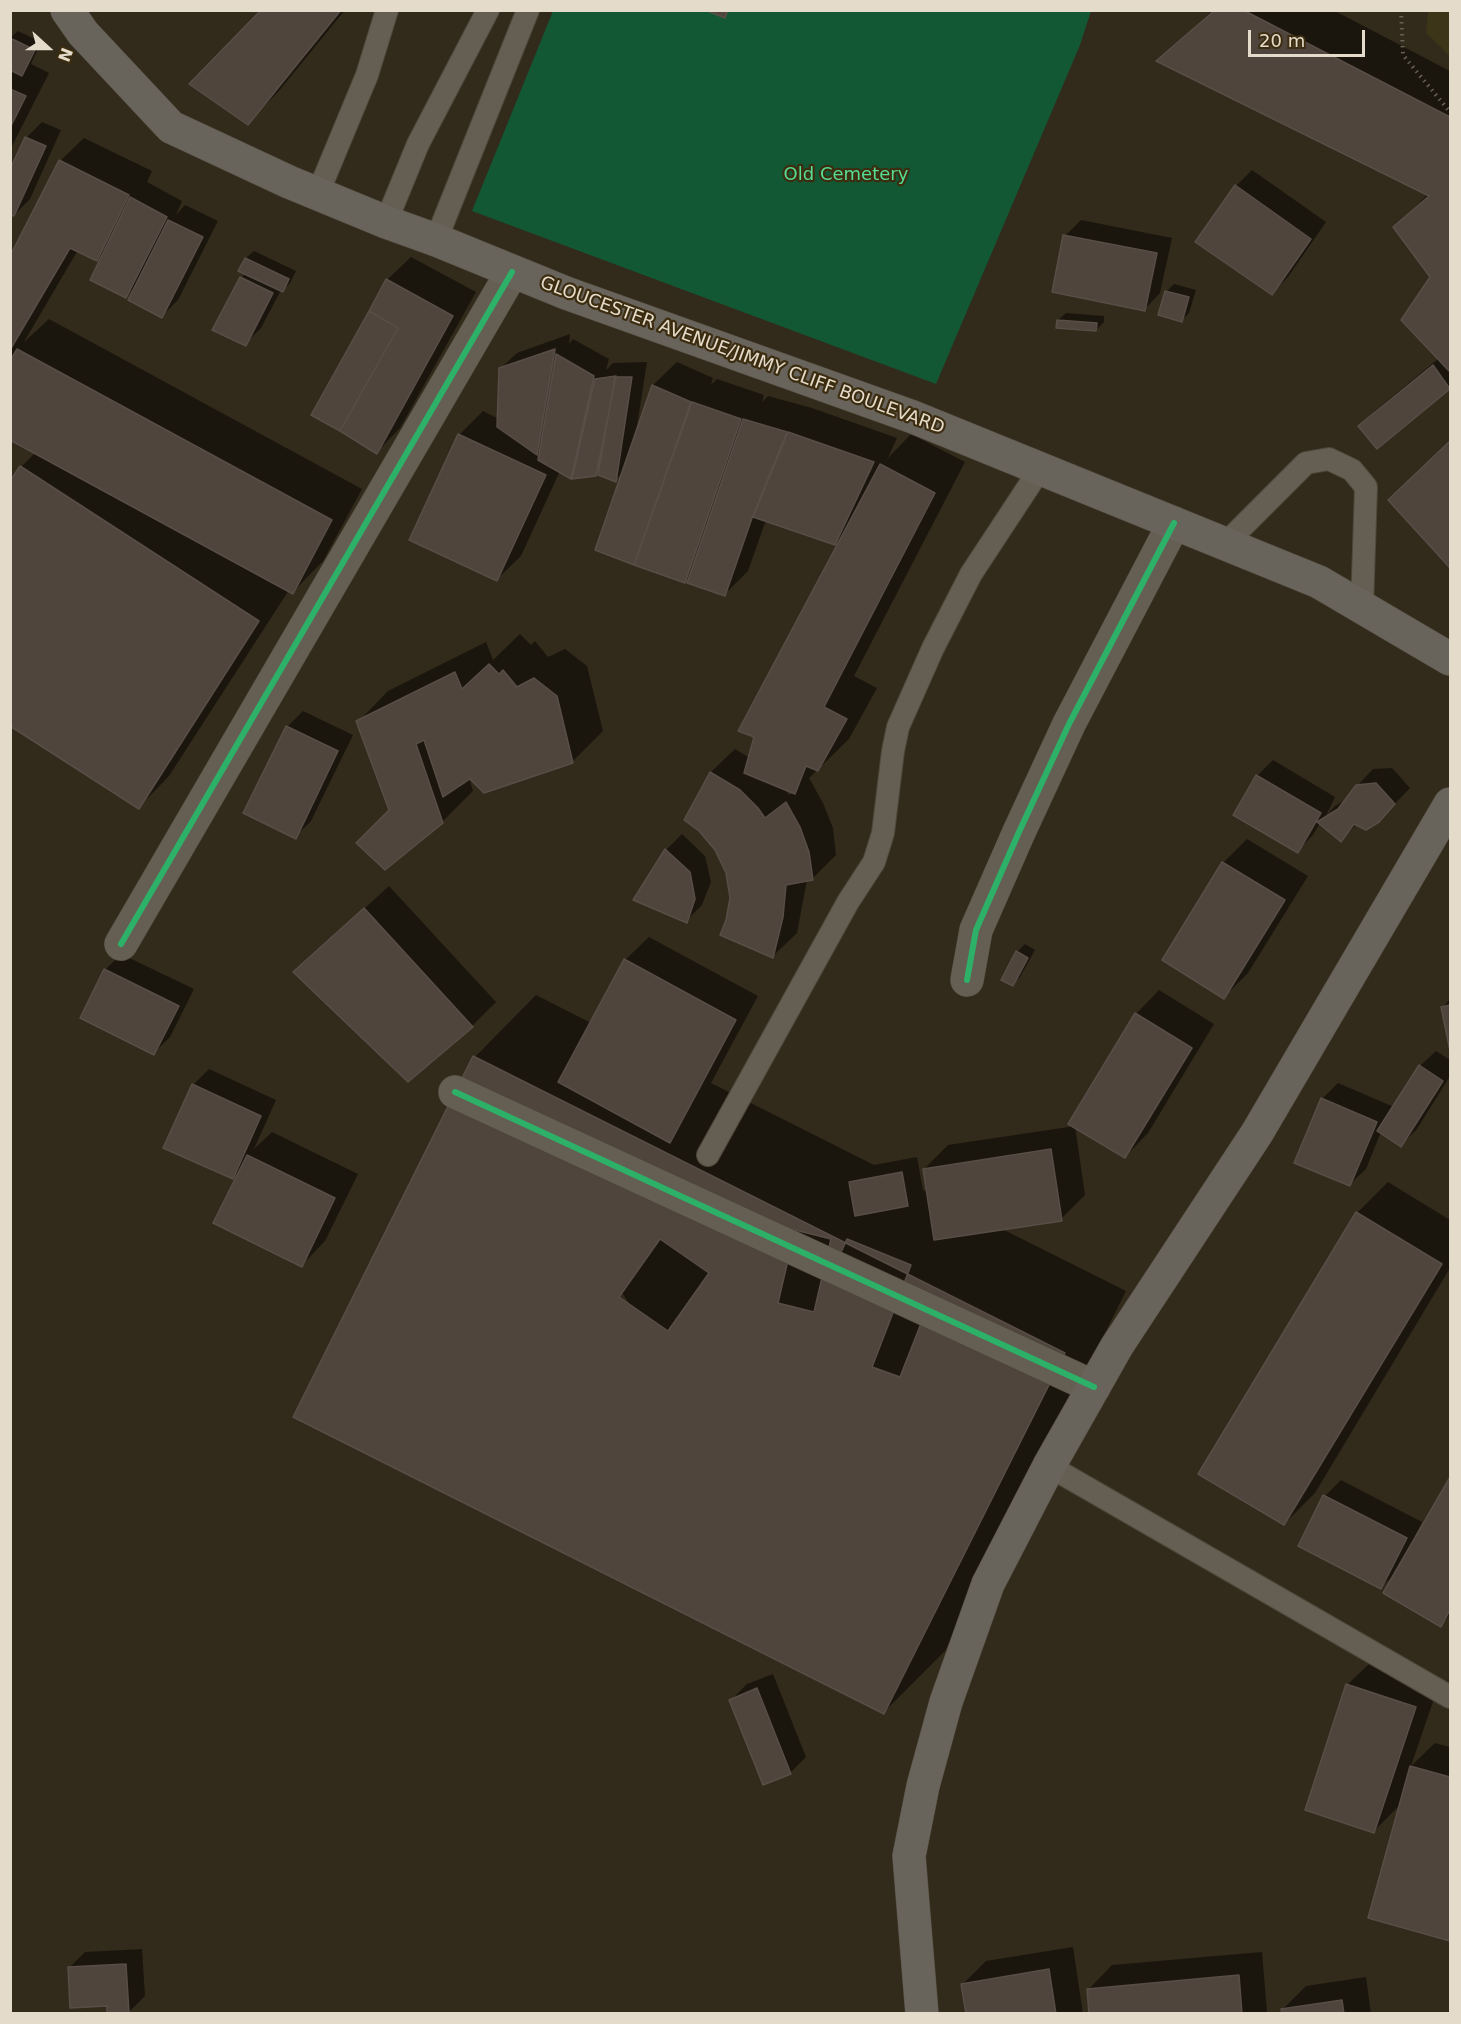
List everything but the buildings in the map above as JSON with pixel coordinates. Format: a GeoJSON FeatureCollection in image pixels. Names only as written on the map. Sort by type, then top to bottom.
{"type":"FeatureCollection","features":[{"type":"Feature","properties":{"kind":"main road","name":"GLOUCESTER AVENUE/JIMMY CLIFF BOULEVARD"},"geometry":{"type":"LineString","coordinates":[[67,10],[83,33],[171,127],[289,182],[512,272],[914,417],[1319,582],[1450,659]]}},
{"type":"Feature","properties":{"kind":"main road"},"geometry":{"type":"LineString","coordinates":[[922,2013],[909,1856],[923,1786],[946,1701],[988,1584],[1049,1466],[1117,1346],[1257,1132],[1450,804]]}},
{"type":"Feature","properties":{"kind":"street"},"geometry":{"type":"LineString","coordinates":[[121,944],[512,272]]}},
{"type":"Feature","properties":{"kind":"street"},"geometry":{"type":"LineString","coordinates":[[967,980],[976,930],[1019,832],[1069,724],[1174,523]]}},
{"type":"Feature","properties":{"kind":"street"},"geometry":{"type":"LineString","coordinates":[[455,1092],[1094,1387]]}},
{"type":"Feature","properties":{"kind":"lane"},"geometry":{"type":"LineString","coordinates":[[318,193],[367,75],[387,10]]}},
{"type":"Feature","properties":{"kind":"lane"},"geometry":{"type":"LineString","coordinates":[[386,222],[418,144],[488,10]]}},
{"type":"Feature","properties":{"kind":"lane"},"geometry":{"type":"LineString","coordinates":[[436,240],[528,10]]}},
{"type":"Feature","properties":{"kind":"lane"},"geometry":{"type":"LineString","coordinates":[[1226,544],[1306,463],[1329,459],[1352,470],[1366,487],[1362,607]]}},
{"type":"Feature","properties":{"kind":"lane"},"geometry":{"type":"LineString","coordinates":[[708,1155],[848,902],[874,862],[883,833],[898,727],[933,648],[971,574],[1040,469]]}},
{"type":"Feature","properties":{"kind":"lane"},"geometry":{"type":"LineString","coordinates":[[1049,1466],[1450,1697]]}},
{"type":"Feature","properties":{"kind":"path"},"geometry":{"type":"LineString","coordinates":[[1401,10],[1403,55],[1450,112]]}},
{"type":"Feature","properties":{"kind":"green space","name":"Old Cemetery"},"geometry":{"type":"Polygon","coordinates":[[[553,11],[1091,11],[1080,45],[936,384],[472,211],[553,11]]]}},
{"type":"Feature","properties":{"kind":"sand"},"geometry":{"type":"Polygon","coordinates":[[[1428,11],[1450,11],[1450,56],[1426,33],[1428,11]]]}},
{"type":"Feature","properties":{"kind":"cycle path"},"geometry":{"type":"LineString","coordinates":[[121,944],[512,272]]}},
{"type":"Feature","properties":{"kind":"cycle path"},"geometry":{"type":"LineString","coordinates":[[967,980],[976,930],[1019,832],[1069,724],[1174,523]]}},
{"type":"Feature","properties":{"kind":"cycle path"},"geometry":{"type":"LineString","coordinates":[[455,1092],[1094,1387]]}}]}
